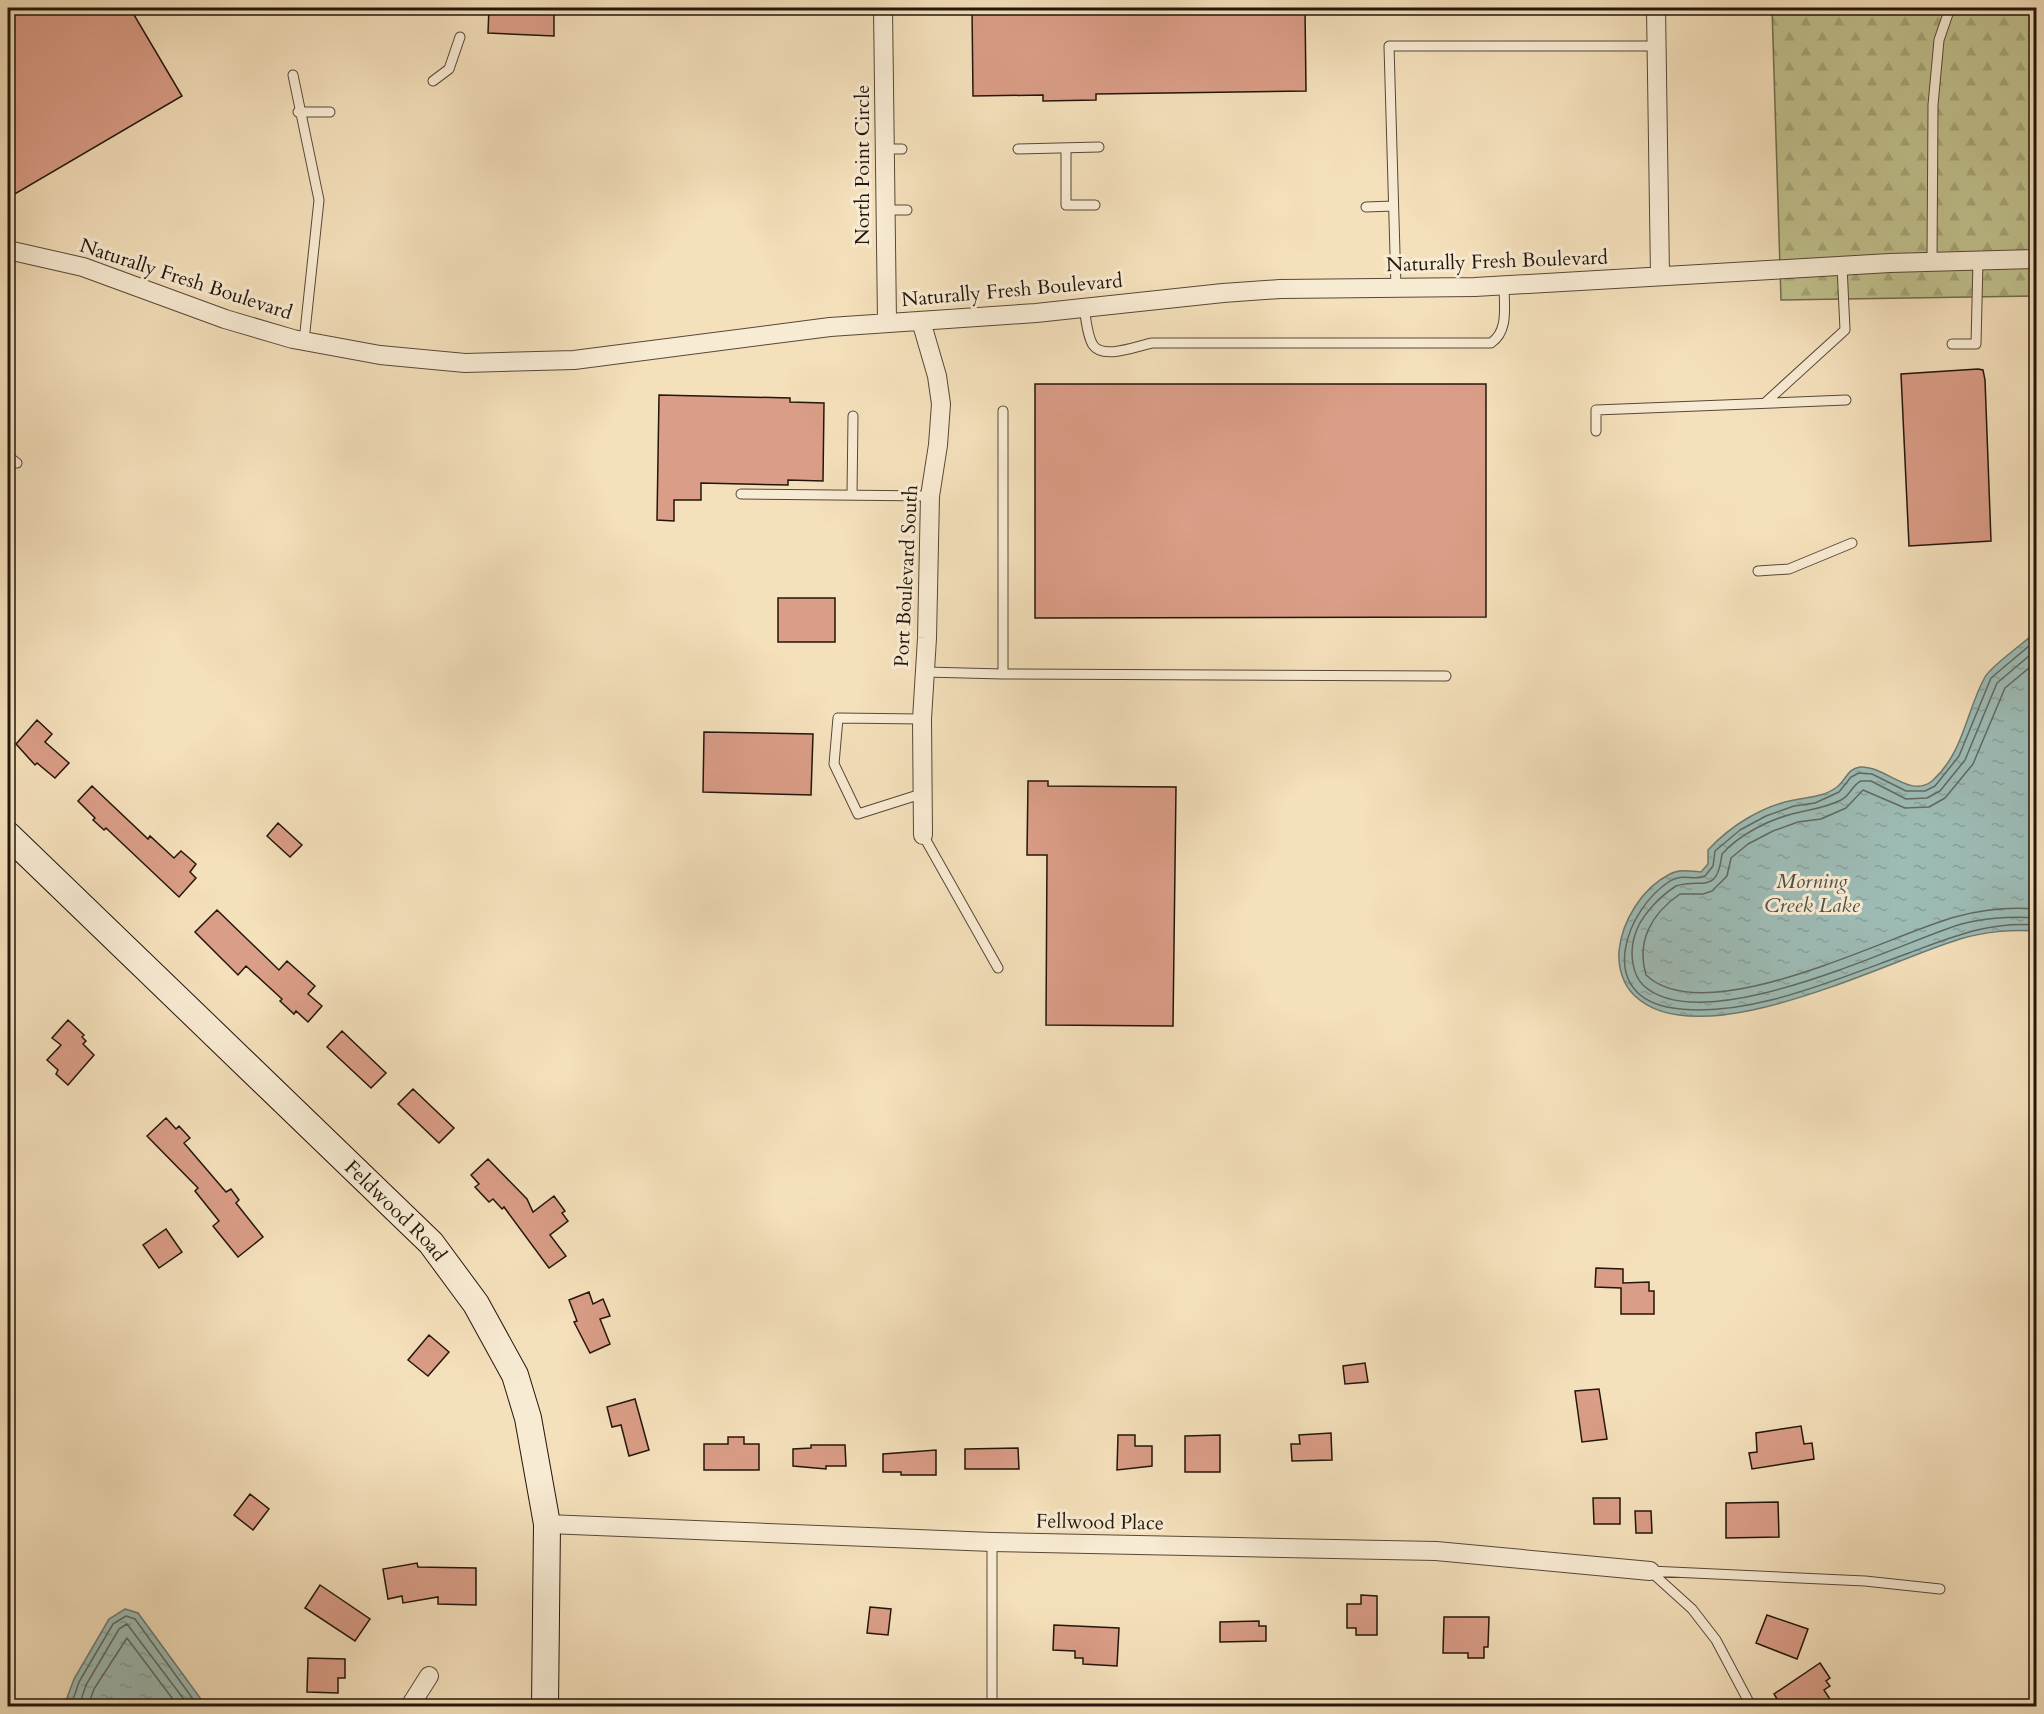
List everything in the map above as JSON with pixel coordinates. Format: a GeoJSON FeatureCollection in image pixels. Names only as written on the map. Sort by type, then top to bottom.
{"type":"FeatureCollection","features":[{"type":"Feature","properties":{"kind":"street","name":"North Point Circle"},"geometry":{"type":"LineString","coordinates":[[883,8],[892,149],[884,210],[886,322]]}},
{"type":"Feature","properties":{"kind":"street"},"geometry":{"type":"LineString","coordinates":[[1656,8],[1660,276]]}},
{"type":"Feature","properties":{"kind":"street","name":"Naturally Fresh Boulevard"},"geometry":{"type":"LineString","coordinates":[[8,250],[83,267],[225,319],[304,341],[380,355],[465,363],[574,360],[886,322],[1084,308],[1245,291],[1504,285],[1842,266],[2037,259]]}},
{"type":"Feature","properties":{"kind":"street","name":"Port Boulevard South"},"geometry":{"type":"LineString","coordinates":[[921,321],[937,376],[940,404],[938,445],[930,496],[922,719],[923,835]]}},
{"type":"Feature","properties":{"kind":"street","name":"Feldwood Road"},"geometry":{"type":"LineString","coordinates":[[8,835],[431,1244],[476,1304],[515,1375],[528,1418],[548,1524],[545,1707]]}},
{"type":"Feature","properties":{"kind":"street","name":"Fellwood Place"},"geometry":{"type":"LineString","coordinates":[[548,1524],[992,1542],[1436,1551],[1650,1571]]}},
{"type":"Feature","properties":{"kind":"street"},"geometry":{"type":"LineString","coordinates":[[410,1707],[429,1676]]}},
{"type":"Feature","properties":{"kind":"lane"},"geometry":{"type":"LineString","coordinates":[[1932,262],[1933,105],[1938,40],[1950,8]]}},
{"type":"Feature","properties":{"kind":"lane"},"geometry":{"type":"LineString","coordinates":[[433,81],[450,69],[460,38]]}},
{"type":"Feature","properties":{"kind":"lane"},"geometry":{"type":"LineString","coordinates":[[1396,288],[1389,46],[1657,46]]}},
{"type":"Feature","properties":{"kind":"lane"},"geometry":{"type":"LineString","coordinates":[[292,75],[298,112],[319,200],[304,341]]}},
{"type":"Feature","properties":{"kind":"lane"},"geometry":{"type":"LineString","coordinates":[[298,112],[330,112]]}},
{"type":"Feature","properties":{"kind":"lane"},"geometry":{"type":"LineString","coordinates":[[1018,149],[1099,147]]}},
{"type":"Feature","properties":{"kind":"lane"},"geometry":{"type":"LineString","coordinates":[[1066,148],[1066,206],[1095,205]]}},
{"type":"Feature","properties":{"kind":"lane"},"geometry":{"type":"LineString","coordinates":[[1366,207],[1394,206]]}},
{"type":"Feature","properties":{"kind":"lane"},"geometry":{"type":"LineString","coordinates":[[884,210],[907,210]]}},
{"type":"Feature","properties":{"kind":"lane"},"geometry":{"type":"LineString","coordinates":[[1952,344],[1976,344],[1978,261]]}},
{"type":"Feature","properties":{"kind":"lane"},"geometry":{"type":"LineString","coordinates":[[1766,402],[1845,330],[1842,266]]}},
{"type":"Feature","properties":{"kind":"lane"},"geometry":{"type":"LineString","coordinates":[[1084,308],[1092,344],[1100,351],[1116,351],[1152,343],[1491,343],[1500,337],[1504,322],[1504,285]]}},
{"type":"Feature","properties":{"kind":"lane"},"geometry":{"type":"LineString","coordinates":[[1596,431],[1596,410],[1846,400]]}},
{"type":"Feature","properties":{"kind":"lane"},"geometry":{"type":"LineString","coordinates":[[1003,411],[1003,674]]}},
{"type":"Feature","properties":{"kind":"lane"},"geometry":{"type":"LineString","coordinates":[[852,495],[854,416]]}},
{"type":"Feature","properties":{"kind":"lane"},"geometry":{"type":"LineString","coordinates":[[8,456],[17,463]]}},
{"type":"Feature","properties":{"kind":"lane"},"geometry":{"type":"LineString","coordinates":[[741,494],[930,496]]}},
{"type":"Feature","properties":{"kind":"lane"},"geometry":{"type":"LineString","coordinates":[[1758,570],[1789,569],[1852,543]]}},
{"type":"Feature","properties":{"kind":"lane"},"geometry":{"type":"LineString","coordinates":[[925,672],[1446,676]]}},
{"type":"Feature","properties":{"kind":"lane"},"geometry":{"type":"LineString","coordinates":[[921,794],[858,814],[834,764],[838,718],[922,719]]}},
{"type":"Feature","properties":{"kind":"lane"},"geometry":{"type":"LineString","coordinates":[[923,835],[998,968]]}},
{"type":"Feature","properties":{"kind":"lane"},"geometry":{"type":"LineString","coordinates":[[992,1542],[992,1707]]}},
{"type":"Feature","properties":{"kind":"lane"},"geometry":{"type":"LineString","coordinates":[[1650,1571],[1865,1581],[1940,1589]]}},
{"type":"Feature","properties":{"kind":"lane"},"geometry":{"type":"LineString","coordinates":[[1650,1571],[1692,1610],[1716,1641],[1751,1707]]}},
{"type":"Feature","properties":{"kind":"green space"},"geometry":{"type":"Polygon","coordinates":[[[1772,8],[2036,8],[2036,296],[1781,300],[1772,8]]]}},
{"type":"Feature","properties":{"kind":"water","name":"Morning Creek Lake"},"geometry":{"type":"Polygon","coordinates":[[[2036,632],[2036,931],[1998,932],[1960,939],[1795,999],[1747,1011],[1703,1016],[1665,1012],[1631,992],[1624,981],[1619,964],[1624,928],[1635,906],[1660,880],[1677,871],[1701,872],[1708,864],[1708,850],[1736,825],[1770,807],[1827,793],[1837,787],[1849,772],[1856,768],[1869,768],[1915,786],[1932,781],[1943,770],[1958,745],[1988,672],[2036,632]]]}},
{"type":"Feature","properties":{"kind":"water"},"geometry":{"type":"Polygon","coordinates":[[[125,1609],[138,1613],[206,1706],[64,1706],[74,1679],[109,1619],[125,1609]]]}},
{"type":"Feature","properties":{"kind":"building"},"geometry":{"type":"Polygon","coordinates":[[[8,8],[130,8],[182,96],[8,198],[8,8]]]}},
{"type":"Feature","properties":{"kind":"building"},"geometry":{"type":"Polygon","coordinates":[[[489,8],[554,8],[554,36],[488,33],[489,8]]]}},
{"type":"Feature","properties":{"kind":"building"},"geometry":{"type":"Polygon","coordinates":[[[972,8],[1305,8],[1306,91],[1096,94],[1096,100],[1043,101],[1043,95],[973,96],[972,8]]]}},
{"type":"Feature","properties":{"kind":"building"},"geometry":{"type":"Polygon","coordinates":[[[1983,370],[1985,380],[1991,541],[1909,546],[1901,374],[1983,370]]]}},
{"type":"Feature","properties":{"kind":"building"},"geometry":{"type":"Polygon","coordinates":[[[1035,384],[1486,384],[1486,617],[1035,618],[1035,384]]]}},
{"type":"Feature","properties":{"kind":"building"},"geometry":{"type":"Polygon","coordinates":[[[659,395],[790,398],[790,402],[824,403],[823,481],[788,480],[788,485],[701,483],[701,500],[674,500],[674,521],[657,520],[659,395]]]}},
{"type":"Feature","properties":{"kind":"building"},"geometry":{"type":"Polygon","coordinates":[[[778,598],[835,598],[835,642],[778,642],[778,598]]]}},
{"type":"Feature","properties":{"kind":"building"},"geometry":{"type":"Polygon","coordinates":[[[37,720],[52,734],[45,742],[69,763],[55,778],[37,763],[35,765],[16,744],[37,720]]]}},
{"type":"Feature","properties":{"kind":"building"},"geometry":{"type":"Polygon","coordinates":[[[704,732],[813,734],[811,795],[703,792],[704,732]]]}},
{"type":"Feature","properties":{"kind":"building"},"geometry":{"type":"Polygon","coordinates":[[[1028,781],[1048,781],[1048,786],[1176,787],[1173,1026],[1046,1025],[1047,855],[1027,855],[1028,781]]]}},
{"type":"Feature","properties":{"kind":"building"},"geometry":{"type":"Polygon","coordinates":[[[92,786],[148,839],[150,836],[174,858],[181,851],[196,864],[190,872],[196,878],[179,897],[106,828],[104,830],[93,820],[95,818],[78,801],[92,786]]]}},
{"type":"Feature","properties":{"kind":"building"},"geometry":{"type":"Polygon","coordinates":[[[278,823],[302,845],[290,857],[267,836],[278,823]]]}},
{"type":"Feature","properties":{"kind":"building"},"geometry":{"type":"Polygon","coordinates":[[[217,910],[279,970],[287,961],[315,986],[308,994],[322,1006],[308,1022],[296,1011],[294,1014],[280,1001],[282,999],[246,966],[238,975],[195,932],[217,910]]]}},
{"type":"Feature","properties":{"kind":"building"},"geometry":{"type":"Polygon","coordinates":[[[68,1020],[84,1035],[82,1037],[86,1041],[83,1044],[94,1055],[68,1085],[56,1074],[58,1070],[47,1060],[61,1045],[52,1038],[68,1020]]]}},
{"type":"Feature","properties":{"kind":"building"},"geometry":{"type":"Polygon","coordinates":[[[342,1031],[386,1073],[371,1088],[327,1047],[342,1031]]]}},
{"type":"Feature","properties":{"kind":"building"},"geometry":{"type":"Polygon","coordinates":[[[413,1089],[454,1128],[439,1143],[398,1104],[413,1089]]]}},
{"type":"Feature","properties":{"kind":"building"},"geometry":{"type":"Polygon","coordinates":[[[166,1118],[176,1129],[179,1126],[190,1138],[184,1143],[226,1192],[231,1189],[239,1200],[236,1203],[263,1237],[238,1257],[213,1226],[219,1221],[195,1191],[198,1188],[147,1136],[166,1118]]]}},
{"type":"Feature","properties":{"kind":"building"},"geometry":{"type":"Polygon","coordinates":[[[488,1159],[527,1199],[533,1212],[554,1196],[565,1211],[562,1213],[568,1221],[550,1235],[566,1256],[549,1268],[504,1207],[502,1209],[493,1199],[489,1202],[475,1187],[479,1184],[471,1175],[488,1159]]]}},
{"type":"Feature","properties":{"kind":"building"},"geometry":{"type":"Polygon","coordinates":[[[166,1229],[182,1252],[159,1268],[143,1245],[166,1229]]]}},
{"type":"Feature","properties":{"kind":"building"},"geometry":{"type":"Polygon","coordinates":[[[1596,1268],[1623,1269],[1623,1283],[1649,1282],[1649,1291],[1654,1291],[1654,1314],[1621,1314],[1621,1288],[1595,1287],[1596,1268]]]}},
{"type":"Feature","properties":{"kind":"building"},"geometry":{"type":"Polygon","coordinates":[[[589,1292],[593,1304],[603,1299],[610,1316],[600,1319],[610,1344],[590,1353],[574,1322],[577,1321],[569,1300],[589,1292]]]}},
{"type":"Feature","properties":{"kind":"building"},"geometry":{"type":"Polygon","coordinates":[[[429,1335],[449,1352],[428,1376],[408,1360],[429,1335]]]}},
{"type":"Feature","properties":{"kind":"building"},"geometry":{"type":"Polygon","coordinates":[[[1365,1363],[1368,1382],[1345,1384],[1343,1366],[1365,1363]]]}},
{"type":"Feature","properties":{"kind":"building"},"geometry":{"type":"Polygon","coordinates":[[[1599,1389],[1607,1439],[1582,1442],[1575,1391],[1599,1389]]]}},
{"type":"Feature","properties":{"kind":"building"},"geometry":{"type":"Polygon","coordinates":[[[635,1399],[649,1450],[629,1456],[621,1425],[612,1427],[607,1407],[635,1399]]]}},
{"type":"Feature","properties":{"kind":"building"},"geometry":{"type":"Polygon","coordinates":[[[1801,1426],[1804,1444],[1812,1443],[1814,1459],[1752,1469],[1749,1453],[1757,1452],[1756,1433],[1801,1426]]]}},
{"type":"Feature","properties":{"kind":"building"},"geometry":{"type":"Polygon","coordinates":[[[1331,1433],[1332,1460],[1292,1461],[1291,1444],[1300,1444],[1299,1435],[1331,1433]]]}},
{"type":"Feature","properties":{"kind":"building"},"geometry":{"type":"Polygon","coordinates":[[[1118,1435],[1135,1435],[1135,1446],[1152,1446],[1152,1466],[1117,1470],[1118,1435]]]}},
{"type":"Feature","properties":{"kind":"building"},"geometry":{"type":"Polygon","coordinates":[[[1220,1435],[1220,1472],[1185,1472],[1185,1436],[1220,1435]]]}},
{"type":"Feature","properties":{"kind":"building"},"geometry":{"type":"Polygon","coordinates":[[[728,1437],[744,1437],[744,1444],[759,1444],[759,1470],[704,1470],[704,1444],[728,1444],[728,1437]]]}},
{"type":"Feature","properties":{"kind":"building"},"geometry":{"type":"Polygon","coordinates":[[[811,1445],[845,1445],[846,1466],[826,1466],[826,1469],[793,1466],[793,1449],[811,1448],[811,1445]]]}},
{"type":"Feature","properties":{"kind":"building"},"geometry":{"type":"Polygon","coordinates":[[[1018,1448],[1019,1469],[965,1469],[965,1449],[1018,1448]]]}},
{"type":"Feature","properties":{"kind":"building"},"geometry":{"type":"Polygon","coordinates":[[[936,1450],[936,1475],[901,1475],[901,1472],[883,1472],[883,1454],[936,1450]]]}},
{"type":"Feature","properties":{"kind":"building"},"geometry":{"type":"Polygon","coordinates":[[[250,1494],[269,1509],[253,1530],[234,1515],[250,1494]]]}},
{"type":"Feature","properties":{"kind":"building"},"geometry":{"type":"Polygon","coordinates":[[[1593,1498],[1620,1498],[1620,1524],[1594,1524],[1593,1498]]]}},
{"type":"Feature","properties":{"kind":"building"},"geometry":{"type":"Polygon","coordinates":[[[1778,1502],[1779,1537],[1726,1538],[1726,1503],[1778,1502]]]}},
{"type":"Feature","properties":{"kind":"building"},"geometry":{"type":"Polygon","coordinates":[[[1635,1511],[1651,1511],[1652,1533],[1636,1533],[1635,1511]]]}},
{"type":"Feature","properties":{"kind":"building"},"geometry":{"type":"Polygon","coordinates":[[[417,1563],[418,1567],[476,1568],[476,1605],[438,1604],[438,1597],[403,1603],[402,1596],[388,1599],[383,1569],[417,1563]]]}},
{"type":"Feature","properties":{"kind":"building"},"geometry":{"type":"Polygon","coordinates":[[[320,1585],[370,1619],[355,1641],[305,1608],[320,1585]]]}},
{"type":"Feature","properties":{"kind":"building"},"geometry":{"type":"Polygon","coordinates":[[[1361,1595],[1377,1596],[1377,1635],[1356,1635],[1356,1628],[1347,1628],[1347,1604],[1361,1604],[1361,1595]]]}},
{"type":"Feature","properties":{"kind":"building"},"geometry":{"type":"Polygon","coordinates":[[[870,1607],[891,1609],[888,1635],[867,1633],[870,1607]]]}},
{"type":"Feature","properties":{"kind":"building"},"geometry":{"type":"Polygon","coordinates":[[[1767,1615],[1808,1629],[1797,1659],[1756,1643],[1767,1615]]]}},
{"type":"Feature","properties":{"kind":"building"},"geometry":{"type":"Polygon","coordinates":[[[1444,1617],[1489,1617],[1488,1647],[1484,1647],[1484,1658],[1468,1658],[1468,1653],[1443,1653],[1444,1617]]]}},
{"type":"Feature","properties":{"kind":"building"},"geometry":{"type":"Polygon","coordinates":[[[1259,1621],[1259,1626],[1266,1626],[1266,1641],[1220,1642],[1220,1622],[1259,1621]]]}},
{"type":"Feature","properties":{"kind":"building"},"geometry":{"type":"Polygon","coordinates":[[[1054,1625],[1119,1628],[1117,1666],[1083,1664],[1083,1658],[1075,1658],[1075,1651],[1053,1650],[1054,1625]]]}},
{"type":"Feature","properties":{"kind":"building"},"geometry":{"type":"Polygon","coordinates":[[[308,1658],[345,1659],[345,1678],[338,1678],[338,1693],[307,1692],[308,1658]]]}},
{"type":"Feature","properties":{"kind":"building"},"geometry":{"type":"Polygon","coordinates":[[[1820,1663],[1830,1678],[1826,1681],[1830,1686],[1824,1690],[1835,1707],[1782,1707],[1774,1694],[1820,1663]]]}}]}
